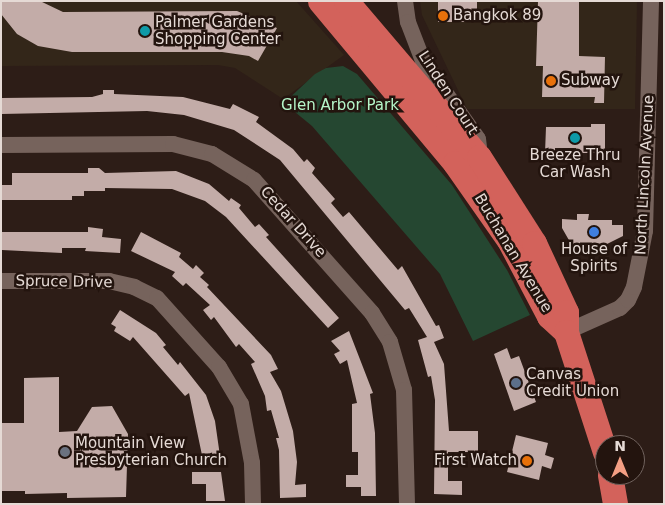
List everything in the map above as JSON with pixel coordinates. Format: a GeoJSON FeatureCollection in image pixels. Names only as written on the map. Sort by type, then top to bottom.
{"type":"FeatureCollection","features":[{"type":"Feature","properties":{"kind":"highway","name":"Buchanan Avenue"},"geometry":{"type":"LineString","coordinates":[[320,1],[465,176],[509,240],[549,316],[566,332]]}},
{"type":"Feature","properties":{"kind":"highway","name":"Buchanan Avenue"},"geometry":{"type":"LineString","coordinates":[[346,1],[480,156],[546,264],[566,312],[566,332]]}},
{"type":"Feature","properties":{"kind":"highway"},"geometry":{"type":"LineString","coordinates":[[566,332],[599,435]]}},
{"type":"Feature","properties":{"kind":"highway"},"geometry":{"type":"LineString","coordinates":[[612,485],[615,504]]}},
{"type":"Feature","properties":{"kind":"street","name":"Linden Court"},"geometry":{"type":"LineString","coordinates":[[405,1],[408,22],[423,61],[478,139],[480,156]]}},
{"type":"Feature","properties":{"kind":"street","name":"North Lincoln Avenue"},"geometry":{"type":"LineString","coordinates":[[566,332],[620,308],[628,300],[634,287],[645,230],[657,70],[651,1]]}},
{"type":"Feature","properties":{"kind":"street","name":"Cedar Drive"},"geometry":{"type":"LineString","coordinates":[[1,145],[173,144],[212,154],[254,180],[372,314],[390,342],[404,390],[407,504]]}},
{"type":"Feature","properties":{"kind":"street","name":"Spruce Drive"},"geometry":{"type":"LineString","coordinates":[[1,281],[109,281],[134,287],[157,298],[219,367],[241,404],[252,463],[253,504]]}},
{"type":"Feature","properties":{"kind":"shaded area"},"geometry":{"type":"Polygon","coordinates":[[[1,1],[296,1],[344,55],[283,99],[235,68],[218,65],[1,66],[1,1]]]}},
{"type":"Feature","properties":{"kind":"shaded area"},"geometry":{"type":"Polygon","coordinates":[[[420,1],[637,1],[635,109],[467,109],[422,15],[420,1]]]}},
{"type":"Feature","properties":{"kind":"green space","name":"Glen Arbor Park"},"geometry":{"type":"Polygon","coordinates":[[[343,66],[357,74],[452,185],[507,270],[530,315],[473,341],[440,274],[312,126],[284,103],[315,74],[326,68],[343,66]]]}},
{"type":"Feature","properties":{"kind":"building","name":"Palmer Gardens Shopping Center"},"geometry":{"type":"Polygon","coordinates":[[[1,1],[40,1],[63,12],[237,11],[277,28],[258,61],[249,56],[222,52],[72,52],[38,46],[17,34],[1,14],[1,1]]]}},
{"type":"Feature","properties":{"kind":"building"},"geometry":{"type":"Polygon","coordinates":[[[438,1],[477,1],[477,22],[438,22],[438,1]]]}},
{"type":"Feature","properties":{"kind":"building"},"geometry":{"type":"Polygon","coordinates":[[[538,1],[579,1],[579,56],[605,57],[604,103],[594,103],[595,97],[542,97],[543,66],[536,66],[538,1]]]}},
{"type":"Feature","properties":{"kind":"building"},"geometry":{"type":"Polygon","coordinates":[[[103,90],[114,90],[114,94],[183,97],[230,109],[233,104],[259,117],[256,122],[293,149],[304,162],[307,159],[315,168],[312,173],[335,199],[331,203],[343,217],[349,212],[398,270],[402,266],[436,326],[439,325],[444,338],[434,342],[444,364],[449,431],[478,431],[478,452],[448,452],[448,481],[462,481],[462,495],[434,494],[435,400],[431,376],[428,377],[418,340],[427,337],[409,308],[405,310],[280,160],[234,130],[184,115],[147,111],[1,114],[1,98],[92,97],[103,94],[103,90]]]}},
{"type":"Feature","properties":{"kind":"building","name":"Breeze Thru Car Wash"},"geometry":{"type":"Polygon","coordinates":[[[591,124],[605,124],[605,153],[576,153],[576,148],[555,148],[555,153],[545,153],[546,127],[591,127],[591,124]]]}},
{"type":"Feature","properties":{"kind":"building"},"geometry":{"type":"Polygon","coordinates":[[[88,168],[99,168],[105,173],[176,171],[209,184],[229,201],[231,198],[241,205],[239,208],[255,227],[259,224],[269,235],[266,237],[339,318],[328,328],[226,217],[205,201],[172,189],[105,188],[105,191],[84,191],[84,196],[72,196],[72,200],[2,200],[1,185],[12,185],[12,173],[88,173],[88,168]]]}},
{"type":"Feature","properties":{"kind":"building","name":"House of Spirits"},"geometry":{"type":"Polygon","coordinates":[[[577,214],[589,214],[588,220],[612,220],[612,225],[623,225],[623,236],[599,248],[574,249],[562,228],[562,219],[577,220],[577,214]]]}},
{"type":"Feature","properties":{"kind":"building"},"geometry":{"type":"Polygon","coordinates":[[[88,227],[103,229],[102,237],[121,239],[120,253],[85,251],[86,248],[62,248],[62,253],[2,250],[1,232],[88,232],[88,227]]]}},
{"type":"Feature","properties":{"kind":"building"},"geometry":{"type":"Polygon","coordinates":[[[141,232],[181,253],[179,257],[193,269],[196,265],[204,273],[200,277],[209,285],[207,287],[271,355],[278,369],[270,372],[281,391],[293,431],[297,462],[295,485],[306,484],[306,497],[280,498],[279,450],[276,438],[279,438],[271,410],[267,411],[265,396],[251,364],[255,362],[239,344],[236,347],[214,317],[211,320],[203,310],[210,305],[186,283],[183,286],[172,276],[175,272],[131,251],[141,232]]]}},
{"type":"Feature","properties":{"kind":"building"},"geometry":{"type":"Polygon","coordinates":[[[120,310],[156,333],[166,345],[163,347],[178,365],[180,362],[206,395],[215,421],[220,456],[203,460],[189,393],[185,396],[133,337],[130,341],[114,331],[116,327],[111,324],[120,310]]]}},
{"type":"Feature","properties":{"kind":"building"},"geometry":{"type":"Polygon","coordinates":[[[349,331],[373,393],[370,394],[375,433],[376,496],[361,496],[361,487],[346,487],[346,475],[358,475],[358,452],[352,452],[352,404],[357,403],[347,360],[340,364],[334,354],[340,351],[331,341],[349,331]]]}},
{"type":"Feature","properties":{"kind":"building","name":"Canvas Credit Union"},"geometry":{"type":"Polygon","coordinates":[[[507,348],[511,359],[519,356],[536,402],[514,411],[494,354],[507,348]]]}},
{"type":"Feature","properties":{"kind":"building","name":"Mountain View Presbyterian Church"},"geometry":{"type":"Polygon","coordinates":[[[59,377],[59,432],[77,431],[92,407],[112,406],[128,434],[126,497],[67,498],[67,493],[25,494],[25,491],[1,491],[1,423],[24,423],[24,378],[59,377]]]}},
{"type":"Feature","properties":{"kind":"building","name":"First Watch"},"geometry":{"type":"Polygon","coordinates":[[[516,435],[548,443],[545,455],[554,458],[551,469],[542,466],[539,480],[507,472],[516,435]]]}},
{"type":"Feature","properties":{"kind":"building"},"geometry":{"type":"Polygon","coordinates":[[[192,472],[221,472],[225,501],[206,501],[206,484],[192,484],[192,472]]]}},
{"type":"Feature","properties":{"kind":"place","name":"Bangkok 89"},"geometry":{"type":"Point","coordinates":[443,16]}},
{"type":"Feature","properties":{"kind":"place","name":"Palmer Gardens Shopping Center"},"geometry":{"type":"Point","coordinates":[145,31]}},
{"type":"Feature","properties":{"kind":"place","name":"Subway"},"geometry":{"type":"Point","coordinates":[551,81]}},
{"type":"Feature","properties":{"kind":"place","name":"Breeze Thru Car Wash"},"geometry":{"type":"Point","coordinates":[575,138]}},
{"type":"Feature","properties":{"kind":"place","name":"House of Spirits"},"geometry":{"type":"Point","coordinates":[594,232]}},
{"type":"Feature","properties":{"kind":"place","name":"Canvas Credit Union"},"geometry":{"type":"Point","coordinates":[516,383]}},
{"type":"Feature","properties":{"kind":"place","name":"Mountain View Presbyterian Church"},"geometry":{"type":"Point","coordinates":[65,452]}},
{"type":"Feature","properties":{"kind":"place","name":"First Watch"},"geometry":{"type":"Point","coordinates":[527,461]}}]}
